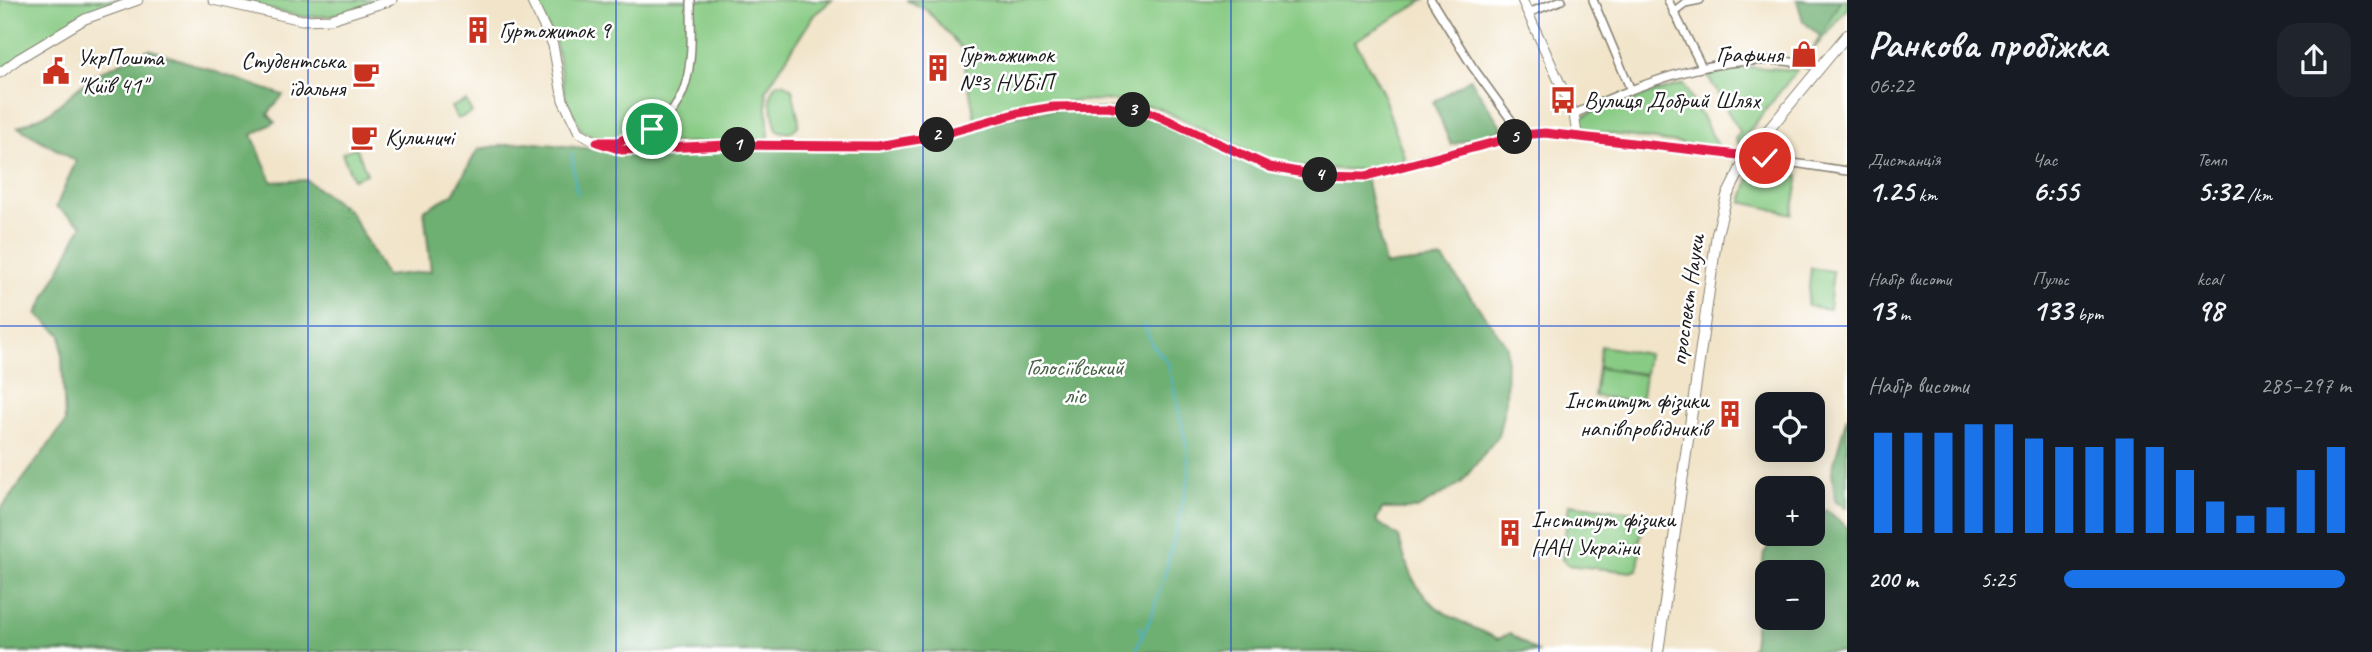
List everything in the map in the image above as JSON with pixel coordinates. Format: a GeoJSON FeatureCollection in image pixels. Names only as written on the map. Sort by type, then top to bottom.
{"type":"FeatureCollection","features":[{"type":"Feature","properties":{"kind":"main road","name":"проспект Науки"},"geometry":{"type":"LineString","coordinates":[[1658,652],[1717,234],[1727,196],[1747,156],[1847,35]]}},
{"type":"Feature","properties":{"kind":"street"},"geometry":{"type":"LineString","coordinates":[[0,73],[18,59],[85,19],[138,0]]}},
{"type":"Feature","properties":{"kind":"street"},"geometry":{"type":"LineString","coordinates":[[213,0],[302,20],[331,19],[392,0]]}},
{"type":"Feature","properties":{"kind":"street"},"geometry":{"type":"LineString","coordinates":[[531,0],[553,45],[563,100],[579,132],[597,142],[622,150],[727,145],[877,146],[932,137],[1018,113],[1054,107],[1106,106],[1150,112],[1270,167],[1315,175],[1366,176],[1522,135],[1557,133],[1847,171]]}},
{"type":"Feature","properties":{"kind":"street"},"geometry":{"type":"LineString","coordinates":[[597,142],[617,142],[652,129],[679,104],[691,63],[691,0]]}},
{"type":"Feature","properties":{"kind":"street"},"geometry":{"type":"LineString","coordinates":[[1431,0],[1472,66],[1522,135]]}},
{"type":"Feature","properties":{"kind":"street"},"geometry":{"type":"LineString","coordinates":[[1522,0],[1574,114],[1577,135]]}},
{"type":"Feature","properties":{"kind":"street"},"geometry":{"type":"LineString","coordinates":[[1528,13],[1562,0]]}},
{"type":"Feature","properties":{"kind":"street"},"geometry":{"type":"LineString","coordinates":[[1593,0],[1630,88]]}},
{"type":"Feature","properties":{"kind":"street"},"geometry":{"type":"LineString","coordinates":[[1668,0],[1702,67]]}},
{"type":"Feature","properties":{"kind":"street"},"geometry":{"type":"LineString","coordinates":[[1673,12],[1685,3],[1700,0]]}},
{"type":"Feature","properties":{"kind":"street"},"geometry":{"type":"LineString","coordinates":[[1574,114],[1630,88],[1702,67],[1747,59],[1790,61],[1821,67]]}},
{"type":"Feature","properties":{"kind":"green space"},"geometry":{"type":"Polygon","coordinates":[[[0,0],[130,0],[84,17],[0,70],[0,0]]]}},
{"type":"Feature","properties":{"kind":"green space"},"geometry":{"type":"Polygon","coordinates":[[[230,0],[383,0],[330,16],[303,17],[230,0]]]}},
{"type":"Feature","properties":{"kind":"green space"},"geometry":{"type":"Polygon","coordinates":[[[534,0],[832,0],[814,15],[766,90],[769,140],[611,145],[582,131],[566,100],[556,45],[534,0]]]}},
{"type":"Feature","properties":{"kind":"green space"},"geometry":{"type":"Polygon","coordinates":[[[906,0],[1425,0],[1355,41],[1381,89],[1405,159],[1366,170],[1315,168],[1272,162],[1156,107],[1105,100],[1052,102],[975,120],[962,49],[927,10],[906,0]]]}},
{"type":"Feature","properties":{"kind":"green space"},"geometry":{"type":"Polygon","coordinates":[[[1797,0],[1840,0],[1821,37],[1803,21],[1797,0]]]}},
{"type":"Feature","properties":{"kind":"green space"},"geometry":{"type":"Polygon","coordinates":[[[1840,0],[1847,0],[1847,9],[1812,51],[1840,0]]]}},
{"type":"Feature","properties":{"kind":"green space","name":"Голосіївський ліс"},"geometry":{"type":"Polygon","coordinates":[[[149,49],[283,95],[268,114],[275,122],[252,135],[272,182],[306,180],[350,212],[386,276],[431,271],[424,210],[453,194],[478,149],[526,142],[622,152],[878,148],[1053,109],[1106,109],[1150,114],[1269,169],[1366,177],[1385,265],[1443,259],[1507,346],[1506,401],[1498,436],[1461,483],[1417,509],[1382,509],[1376,521],[1399,537],[1413,578],[1432,604],[1499,639],[1510,633],[1537,652],[0,652],[0,510],[65,423],[61,335],[37,314],[82,225],[56,207],[76,161],[18,127],[49,113],[92,76],[149,49]]]}},
{"type":"Feature","properties":{"kind":"green space"},"geometry":{"type":"Polygon","coordinates":[[[1749,67],[1797,70],[1739,144],[1735,138],[1740,133],[1708,76],[1749,67]]]}},
{"type":"Feature","properties":{"kind":"green space"},"geometry":{"type":"Polygon","coordinates":[[[1470,79],[1503,129],[1451,145],[1433,102],[1470,79]]]}},
{"type":"Feature","properties":{"kind":"green space"},"geometry":{"type":"Polygon","coordinates":[[[778,83],[784,83],[792,89],[799,121],[798,126],[790,133],[779,131],[773,115],[770,97],[778,83]]]}},
{"type":"Feature","properties":{"kind":"green space"},"geometry":{"type":"Polygon","coordinates":[[[1683,84],[1720,149],[1584,130],[1580,118],[1600,108],[1683,84]]]}},
{"type":"Feature","properties":{"kind":"green space"},"geometry":{"type":"Polygon","coordinates":[[[466,101],[472,113],[457,119],[451,107],[466,101]]]}},
{"type":"Feature","properties":{"kind":"green space"},"geometry":{"type":"Polygon","coordinates":[[[356,147],[367,174],[353,179],[342,153],[356,147]]]}},
{"type":"Feature","properties":{"kind":"green space"},"geometry":{"type":"Polygon","coordinates":[[[1760,165],[1799,176],[1792,214],[1742,202],[1750,176],[1760,165]]]}},
{"type":"Feature","properties":{"kind":"green space"},"geometry":{"type":"Polygon","coordinates":[[[1811,268],[1833,271],[1829,309],[1807,306],[1811,268]]]}},
{"type":"Feature","properties":{"kind":"green space"},"geometry":{"type":"Polygon","coordinates":[[[1601,346],[1648,354],[1645,374],[1598,367],[1601,346]]]}},
{"type":"Feature","properties":{"kind":"green space"},"geometry":{"type":"Polygon","coordinates":[[[1598,368],[1645,375],[1641,403],[1594,396],[1598,368]]]}},
{"type":"Feature","properties":{"kind":"green space"},"geometry":{"type":"Polygon","coordinates":[[[1847,416],[1847,509],[1835,500],[1832,470],[1847,416]]]}},
{"type":"Feature","properties":{"kind":"green space"},"geometry":{"type":"Polygon","coordinates":[[[1569,504],[1644,513],[1637,546],[1640,553],[1638,569],[1632,572],[1567,565],[1562,559],[1569,504]]]}},
{"type":"Feature","properties":{"kind":"green space"},"geometry":{"type":"Polygon","coordinates":[[[1827,510],[1847,528],[1847,652],[1748,652],[1753,645],[1755,628],[1825,630],[1825,560],[1763,560],[1769,546],[1825,546],[1827,510]]]}},
{"type":"Feature","properties":{"kind":"waterway"},"geometry":{"type":"LineString","coordinates":[[572,154],[578,194]]}},
{"type":"Feature","properties":{"kind":"waterway"},"geometry":{"type":"LineString","coordinates":[[1135,652],[1151,617],[1164,578],[1189,478],[1187,448],[1168,363],[1151,343],[1145,326]]}},
{"type":"Feature","properties":{"kind":"waterway"},"geometry":{"type":"LineString","coordinates":[[1139,627],[1142,634]]}},
{"type":"Feature","properties":{"kind":"place","name":"Гуртожиток 9"},"geometry":{"type":"Point","coordinates":[478,30]}},
{"type":"Feature","properties":{"kind":"place","name":"Графиня"},"geometry":{"type":"Point","coordinates":[1804,54]}},
{"type":"Feature","properties":{"kind":"place","name":"Гуртожиток №3 НУБіП"},"geometry":{"type":"Point","coordinates":[938,68]}},
{"type":"Feature","properties":{"kind":"place","name":"УкрПошта \"Київ 41\""},"geometry":{"type":"Point","coordinates":[56,71]}},
{"type":"Feature","properties":{"kind":"place","name":"Студентська їдальня"},"geometry":{"type":"Point","coordinates":[366,74]}},
{"type":"Feature","properties":{"kind":"place","name":"Вулиця Добрий Шлях"},"geometry":{"type":"Point","coordinates":[1563,100]}},
{"type":"Feature","properties":{"kind":"place","name":"Кулиничі"},"geometry":{"type":"Point","coordinates":[364,137]}},
{"type":"Feature","properties":{"kind":"place","name":"Інститут фізики напівпровідників"},"geometry":{"type":"Point","coordinates":[1730,414]}},
{"type":"Feature","properties":{"kind":"place","name":"Інститут фізики НАН України"},"geometry":{"type":"Point","coordinates":[1510,533]}},
{"type":"Feature","properties":{"kind":"route"},"geometry":{"type":"LineString","coordinates":[[652,129],[617,142],[597,142],[622,150],[727,145],[877,146],[932,137],[1018,113],[1054,107],[1106,106],[1150,112],[1270,167],[1315,175],[1366,176],[1522,135],[1545,133],[1765,158]]}}]}
